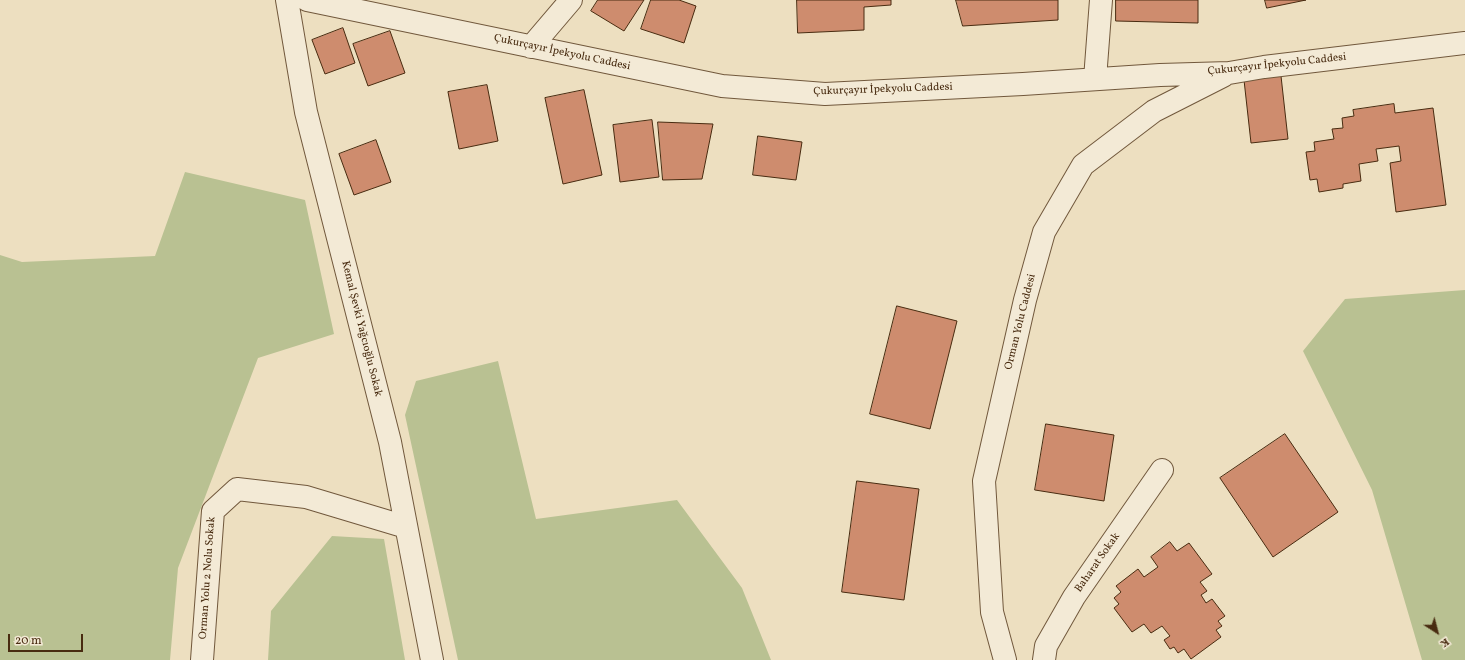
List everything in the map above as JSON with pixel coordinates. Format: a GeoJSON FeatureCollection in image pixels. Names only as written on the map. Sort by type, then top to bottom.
{"type":"FeatureCollection","features":[{"type":"Feature","properties":{"kind":"street","name":"Kemal Şevki Yağcıoğlu Sokak"},"geometry":{"type":"LineString","coordinates":[[287,0],[306,112],[390,442],[432,660]]}},
{"type":"Feature","properties":{"kind":"street","name":"Çukurçayır İpekyolu Caddesi"},"geometry":{"type":"LineString","coordinates":[[307,0],[722,86],[825,94],[1095,80],[1160,75],[1229,73],[1264,67],[1465,43]]}},
{"type":"Feature","properties":{"kind":"street"},"geometry":{"type":"LineString","coordinates":[[531,47],[570,0]]}},
{"type":"Feature","properties":{"kind":"street"},"geometry":{"type":"LineString","coordinates":[[1095,80],[1101,0]]}},
{"type":"Feature","properties":{"kind":"street","name":"Orman Yolu Caddesi"},"geometry":{"type":"LineString","coordinates":[[1005,660],[992,612],[984,481],[1025,300],[1044,232],[1083,165],[1154,111],[1229,73]]}},
{"type":"Feature","properties":{"kind":"street","name":"Baharat Sokak"},"geometry":{"type":"LineString","coordinates":[[1044,660],[1046,646],[1074,597],[1162,470]]}},
{"type":"Feature","properties":{"kind":"street","name":"Orman Yolu 2 Nolu Sokak"},"geometry":{"type":"LineString","coordinates":[[202,660],[213,510],[237,489],[306,497],[406,527]]}},
{"type":"Feature","properties":{"kind":"green space"},"geometry":{"type":"Polygon","coordinates":[[[185,172],[305,200],[334,334],[258,358],[178,568],[170,660],[0,660],[0,255],[22,262],[155,256],[185,172]]]}},
{"type":"Feature","properties":{"kind":"green space"},"geometry":{"type":"Polygon","coordinates":[[[1465,290],[1465,660],[1422,660],[1372,490],[1303,351],[1345,299],[1465,290]]]}},
{"type":"Feature","properties":{"kind":"green space"},"geometry":{"type":"Polygon","coordinates":[[[498,361],[536,519],[677,500],[742,588],[771,660],[458,660],[405,415],[416,381],[498,361]]]}},
{"type":"Feature","properties":{"kind":"green space"},"geometry":{"type":"Polygon","coordinates":[[[332,536],[384,539],[405,660],[268,660],[271,611],[332,536]]]}},
{"type":"Feature","properties":{"kind":"building"},"geometry":{"type":"Polygon","coordinates":[[[598,0],[644,0],[624,31],[591,11],[598,0]]]}},
{"type":"Feature","properties":{"kind":"building"},"geometry":{"type":"Polygon","coordinates":[[[651,0],[679,0],[696,6],[684,43],[641,29],[651,0]]]}},
{"type":"Feature","properties":{"kind":"building"},"geometry":{"type":"Polygon","coordinates":[[[797,0],[891,0],[891,5],[864,7],[864,30],[798,33],[797,0]]]}},
{"type":"Feature","properties":{"kind":"building"},"geometry":{"type":"Polygon","coordinates":[[[956,0],[1058,0],[1058,20],[963,26],[956,0]]]}},
{"type":"Feature","properties":{"kind":"building"},"geometry":{"type":"Polygon","coordinates":[[[1116,0],[1198,0],[1198,23],[1116,21],[1116,0]]]}},
{"type":"Feature","properties":{"kind":"building"},"geometry":{"type":"Polygon","coordinates":[[[1265,0],[1306,0],[1267,8],[1265,0]]]}},
{"type":"Feature","properties":{"kind":"building"},"geometry":{"type":"Polygon","coordinates":[[[343,28],[355,63],[325,74],[312,40],[343,28]]]}},
{"type":"Feature","properties":{"kind":"building"},"geometry":{"type":"Polygon","coordinates":[[[390,31],[405,73],[368,86],[353,44],[390,31]]]}},
{"type":"Feature","properties":{"kind":"building"},"geometry":{"type":"Polygon","coordinates":[[[1281,76],[1288,139],[1251,143],[1244,80],[1281,76]]]}},
{"type":"Feature","properties":{"kind":"building"},"geometry":{"type":"Polygon","coordinates":[[[487,85],[498,141],[459,149],[448,92],[487,85]]]}},
{"type":"Feature","properties":{"kind":"building"},"geometry":{"type":"Polygon","coordinates":[[[584,90],[602,175],[563,184],[545,98],[584,90]]]}},
{"type":"Feature","properties":{"kind":"building"},"geometry":{"type":"Polygon","coordinates":[[[1394,104],[1395,113],[1433,108],[1446,205],[1396,212],[1390,163],[1401,161],[1399,146],[1376,149],[1378,161],[1359,164],[1361,181],[1343,184],[1343,188],[1319,192],[1317,179],[1310,180],[1306,152],[1315,151],[1314,142],[1334,139],[1332,129],[1343,128],[1342,118],[1354,116],[1353,110],[1394,104]]]}},
{"type":"Feature","properties":{"kind":"building"},"geometry":{"type":"Polygon","coordinates":[[[652,120],[659,177],[620,182],[613,125],[652,120]]]}},
{"type":"Feature","properties":{"kind":"building"},"geometry":{"type":"Polygon","coordinates":[[[658,122],[713,124],[702,179],[663,180],[658,122]]]}},
{"type":"Feature","properties":{"kind":"building"},"geometry":{"type":"Polygon","coordinates":[[[758,136],[802,142],[796,180],[753,175],[758,136]]]}},
{"type":"Feature","properties":{"kind":"building"},"geometry":{"type":"Polygon","coordinates":[[[376,140],[391,182],[354,195],[339,154],[376,140]]]}},
{"type":"Feature","properties":{"kind":"building"},"geometry":{"type":"Polygon","coordinates":[[[897,306],[957,321],[930,429],[870,414],[897,306]]]}},
{"type":"Feature","properties":{"kind":"building"},"geometry":{"type":"Polygon","coordinates":[[[1046,424],[1114,435],[1104,501],[1035,490],[1046,424]]]}},
{"type":"Feature","properties":{"kind":"building"},"geometry":{"type":"Polygon","coordinates":[[[1285,434],[1338,512],[1273,557],[1220,478],[1285,434]]]}},
{"type":"Feature","properties":{"kind":"building"},"geometry":{"type":"Polygon","coordinates":[[[857,481],[919,489],[904,600],[842,592],[857,481]]]}},
{"type":"Feature","properties":{"kind":"building"},"geometry":{"type":"Polygon","coordinates":[[[1170,542],[1177,551],[1189,543],[1212,574],[1200,582],[1207,591],[1201,595],[1206,603],[1212,599],[1225,616],[1218,621],[1222,626],[1216,630],[1221,637],[1191,659],[1184,649],[1178,653],[1174,647],[1170,649],[1164,640],[1170,636],[1162,626],[1151,633],[1144,624],[1132,632],[1114,608],[1119,604],[1114,598],[1121,592],[1116,586],[1138,569],[1144,577],[1158,567],[1151,557],[1170,542]]]}}]}
